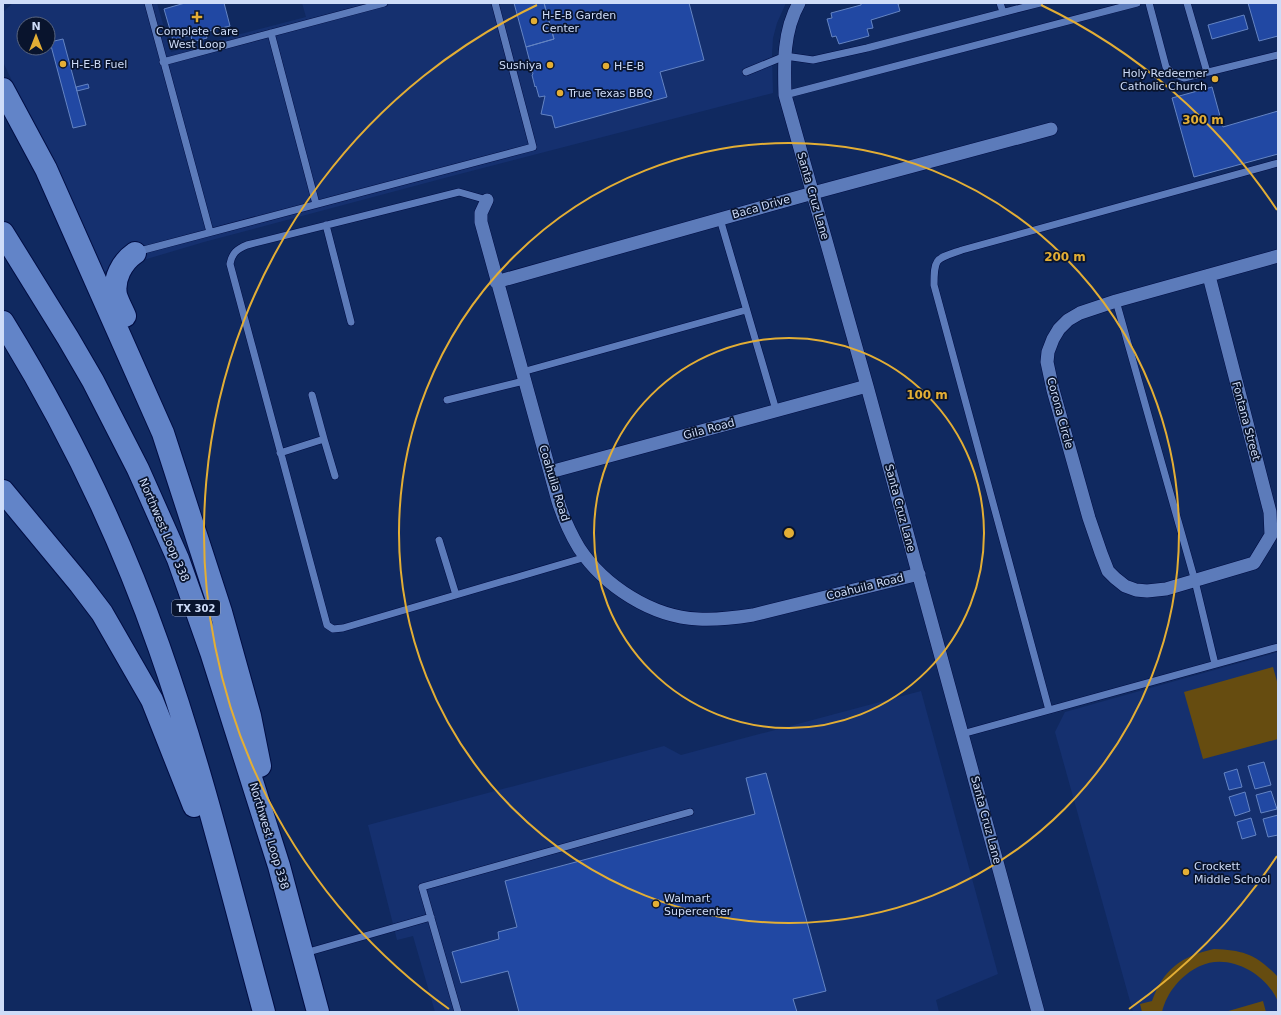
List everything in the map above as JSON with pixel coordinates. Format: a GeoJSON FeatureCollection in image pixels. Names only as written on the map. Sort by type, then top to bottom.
{"type":"FeatureCollection","features":[{"type":"Feature","properties":{"kind":"highway"},"geometry":{"type":"LineString","coordinates":[[3,90],[46,169],[163,433],[220,612],[250,716],[279,866]]}},
{"type":"Feature","properties":{"kind":"highway","name":"Northwest Loop 338"},"geometry":{"type":"LineString","coordinates":[[3,233],[93,381],[132,456],[193,598],[279,866],[318,1012]]}},
{"type":"Feature","properties":{"kind":"highway"},"geometry":{"type":"LineString","coordinates":[[135,253],[124,262],[116,286],[116,294],[160,398],[198,514],[203,558]]}},
{"type":"Feature","properties":{"kind":"highway"},"geometry":{"type":"LineString","coordinates":[[3,322],[33,372],[80,461],[141,598],[161,652],[190,740],[263,1012]]}},
{"type":"Feature","properties":{"kind":"highway"},"geometry":{"type":"LineString","coordinates":[[3,491],[102,613],[152,700],[187,785],[263,1012]]}},
{"type":"Feature","properties":{"kind":"street","name":"Santa Cruz Lane"},"geometry":{"type":"LineString","coordinates":[[799,3],[789,26],[786,45],[785,95],[919,574],[1038,1012]]}},
{"type":"Feature","properties":{"kind":"street","name":"Baca Drive"},"geometry":{"type":"LineString","coordinates":[[496,282],[813,193],[1050,129]]}},
{"type":"Feature","properties":{"kind":"street","name":"Coahuila Road"},"geometry":{"type":"LineString","coordinates":[[487,200],[481,213],[480,222],[558,501],[566,524],[579,548],[597,570],[619,589],[643,604],[669,614],[697,619],[725,620],[753,615],[919,574]]}},
{"type":"Feature","properties":{"kind":"street","name":"Corona Circle"},"geometry":{"type":"LineString","coordinates":[[1254,563],[1166,589],[1147,591],[1136,590],[1125,586],[1115,578],[1108,571],[1089,518],[1053,390],[1047,362],[1048,352],[1059,329],[1068,320],[1080,313],[1116,301],[1278,256]]}},
{"type":"Feature","properties":{"kind":"street","name":"Fontana Street"},"geometry":{"type":"LineString","coordinates":[[1208,276],[1270,512],[1274,534],[1254,563]]}},
{"type":"Feature","properties":{"kind":"street","name":"Gila Road"},"geometry":{"type":"LineString","coordinates":[[550,472],[867,386]]}},
{"type":"Feature","properties":{"kind":"lane"},"geometry":{"type":"LineString","coordinates":[[148,3],[210,232]]}},
{"type":"Feature","properties":{"kind":"lane"},"geometry":{"type":"LineString","coordinates":[[164,62],[384,3]]}},
{"type":"Feature","properties":{"kind":"lane"},"geometry":{"type":"LineString","coordinates":[[135,253],[534,147],[495,3]]}},
{"type":"Feature","properties":{"kind":"lane"},"geometry":{"type":"LineString","coordinates":[[1000,3],[1003,12]]}},
{"type":"Feature","properties":{"kind":"lane"},"geometry":{"type":"LineString","coordinates":[[746,72],[785,56],[813,60],[867,48],[1040,3]]}},
{"type":"Feature","properties":{"kind":"lane"},"geometry":{"type":"LineString","coordinates":[[785,95],[1137,3]]}},
{"type":"Feature","properties":{"kind":"lane"},"geometry":{"type":"LineString","coordinates":[[1149,3],[1166,67],[1173,74],[1184,78],[1278,55]]}},
{"type":"Feature","properties":{"kind":"lane"},"geometry":{"type":"LineString","coordinates":[[1187,3],[1207,72]]}},
{"type":"Feature","properties":{"kind":"lane"},"geometry":{"type":"LineString","coordinates":[[271,33],[316,204]]}},
{"type":"Feature","properties":{"kind":"lane"},"geometry":{"type":"LineString","coordinates":[[1049,710],[934,286],[934,267],[941,257],[962,250],[1278,163]]}},
{"type":"Feature","properties":{"kind":"lane"},"geometry":{"type":"LineString","coordinates":[[487,200],[459,192],[247,245],[237,249],[231,256],[230,264],[327,625],[333,629],[343,628],[586,557]]}},
{"type":"Feature","properties":{"kind":"lane"},"geometry":{"type":"LineString","coordinates":[[720,219],[776,410]]}},
{"type":"Feature","properties":{"kind":"lane"},"geometry":{"type":"LineString","coordinates":[[326,225],[351,322]]}},
{"type":"Feature","properties":{"kind":"lane"},"geometry":{"type":"LineString","coordinates":[[1116,301],[1195,581],[1215,664]]}},
{"type":"Feature","properties":{"kind":"lane"},"geometry":{"type":"LineString","coordinates":[[448,400],[523,376],[746,310]]}},
{"type":"Feature","properties":{"kind":"lane"},"geometry":{"type":"LineString","coordinates":[[312,395],[335,476]]}},
{"type":"Feature","properties":{"kind":"lane"},"geometry":{"type":"LineString","coordinates":[[280,453],[324,439]]}},
{"type":"Feature","properties":{"kind":"lane"},"geometry":{"type":"LineString","coordinates":[[439,540],[456,595]]}},
{"type":"Feature","properties":{"kind":"lane"},"geometry":{"type":"LineString","coordinates":[[962,734],[1278,647]]}},
{"type":"Feature","properties":{"kind":"lane"},"geometry":{"type":"LineString","coordinates":[[458,1012],[422,887],[690,812]]}},
{"type":"Feature","properties":{"kind":"lane"},"geometry":{"type":"LineString","coordinates":[[302,954],[431,917]]}},
{"type":"Feature","properties":{"kind":"shaded area"},"geometry":{"type":"Polygon","coordinates":[[[13,3],[157,3],[171,52],[306,17],[302,3],[786,3],[777,23],[773,38],[773,93],[204,242],[103,272],[3,62],[3,12],[13,3]]]}},
{"type":"Feature","properties":{"kind":"shaded area","name":"Crockett Middle School"},"geometry":{"type":"Polygon","coordinates":[[[1278,652],[1278,1012],[1133,1012],[1055,732],[1065,712],[1278,652]]]}},
{"type":"Feature","properties":{"kind":"shaded area"},"geometry":{"type":"Polygon","coordinates":[[[1273,667],[1278,685],[1278,739],[1203,759],[1184,692],[1273,667]]]}},
{"type":"Feature","properties":{"kind":"shaded area"},"geometry":{"type":"Polygon","coordinates":[[[921,691],[998,974],[936,1000],[939,1012],[435,1012],[413,936],[397,940],[368,825],[664,746],[681,755],[921,691]]]}},
{"type":"Feature","properties":{"kind":"shaded area"},"geometry":{"type":"Polygon","coordinates":[[[1214,949],[1242,952],[1263,963],[1278,977],[1278,1002],[1273,992],[1265,983],[1246,968],[1235,964],[1211,962],[1200,966],[1181,979],[1171,991],[1162,1012],[1142,1012],[1140,1004],[1152,1001],[1156,990],[1175,966],[1192,956],[1214,949]]]}},
{"type":"Feature","properties":{"kind":"shaded area"},"geometry":{"type":"Polygon","coordinates":[[[1263,1001],[1266,1012],[1225,1012],[1263,1001]]]}},
{"type":"Feature","properties":{"kind":"building","name":"Complete Care West Loop"},"geometry":{"type":"Polygon","coordinates":[[[185,3],[224,3],[230,26],[205,32],[207,38],[192,42],[191,35],[173,40],[164,9],[185,3]]]}},
{"type":"Feature","properties":{"kind":"building","name":"H-E-B Garden Center"},"geometry":{"type":"Polygon","coordinates":[[[514,3],[544,3],[554,39],[526,47],[514,3]]]}},
{"type":"Feature","properties":{"kind":"building","name":"H-E-B"},"geometry":{"type":"Polygon","coordinates":[[[544,3],[689,3],[704,60],[660,72],[667,97],[555,128],[552,116],[541,114],[545,96],[539,97],[536,86],[535,87],[526,47],[554,39],[544,3]]]}},
{"type":"Feature","properties":{"kind":"building"},"geometry":{"type":"Polygon","coordinates":[[[861,3],[903,3],[898,4],[900,11],[871,20],[873,28],[867,29],[869,36],[839,44],[836,36],[832,37],[827,19],[832,18],[831,13],[861,5],[861,3]]]}},
{"type":"Feature","properties":{"kind":"building"},"geometry":{"type":"Polygon","coordinates":[[[1248,3],[1278,3],[1278,36],[1259,41],[1248,3]]]}},
{"type":"Feature","properties":{"kind":"building"},"geometry":{"type":"Polygon","coordinates":[[[1244,15],[1248,29],[1212,39],[1208,25],[1244,15]]]}},
{"type":"Feature","properties":{"kind":"building","name":"H-E-B Fuel"},"geometry":{"type":"Polygon","coordinates":[[[63,39],[86,125],[73,128],[54,56],[56,56],[56,41],[63,39]]]}},
{"type":"Feature","properties":{"kind":"building"},"geometry":{"type":"Polygon","coordinates":[[[88,84],[89,88],[77,91],[76,87],[88,84]]]}},
{"type":"Feature","properties":{"kind":"building"},"geometry":{"type":"Polygon","coordinates":[[[1212,87],[1223,127],[1278,111],[1278,154],[1194,177],[1172,98],[1212,87]]]}},
{"type":"Feature","properties":{"kind":"building"},"geometry":{"type":"Polygon","coordinates":[[[1264,762],[1271,785],[1255,789],[1248,766],[1264,762]]]}},
{"type":"Feature","properties":{"kind":"building"},"geometry":{"type":"Polygon","coordinates":[[[1237,769],[1242,787],[1229,790],[1224,773],[1237,769]]]}},
{"type":"Feature","properties":{"kind":"building","name":"Walmart Supercenter"},"geometry":{"type":"Polygon","coordinates":[[[766,773],[826,991],[793,999],[797,1012],[519,1012],[508,971],[461,983],[452,952],[499,939],[498,932],[517,927],[505,881],[755,814],[746,778],[766,773]]]}},
{"type":"Feature","properties":{"kind":"building"},"geometry":{"type":"Polygon","coordinates":[[[1271,791],[1277,809],[1261,813],[1256,795],[1271,791]]]}},
{"type":"Feature","properties":{"kind":"building"},"geometry":{"type":"Polygon","coordinates":[[[1245,792],[1250,811],[1235,816],[1229,797],[1245,792]]]}},
{"type":"Feature","properties":{"kind":"building"},"geometry":{"type":"Polygon","coordinates":[[[1278,815],[1278,835],[1268,837],[1263,819],[1278,815]]]}},
{"type":"Feature","properties":{"kind":"building"},"geometry":{"type":"Polygon","coordinates":[[[1251,818],[1256,835],[1242,839],[1237,822],[1251,818]]]}},
{"type":"Feature","properties":{"kind":"place","name":"Complete Care West Loop"},"geometry":{"type":"Point","coordinates":[197,17]}},
{"type":"Feature","properties":{"kind":"place","name":"H-E-B Garden Center"},"geometry":{"type":"Point","coordinates":[534,21]}},
{"type":"Feature","properties":{"kind":"place","name":"H-E-B Fuel"},"geometry":{"type":"Point","coordinates":[63,64]}},
{"type":"Feature","properties":{"kind":"place","name":"Sushiya"},"geometry":{"type":"Point","coordinates":[550,65]}},
{"type":"Feature","properties":{"kind":"place","name":"H-E-B"},"geometry":{"type":"Point","coordinates":[606,66]}},
{"type":"Feature","properties":{"kind":"place","name":"Holy Redeemer Catholic Church"},"geometry":{"type":"Point","coordinates":[1215,79]}},
{"type":"Feature","properties":{"kind":"place","name":"True Texas BBQ"},"geometry":{"type":"Point","coordinates":[560,93]}},
{"type":"Feature","properties":{"kind":"place","name":"Crockett Middle School"},"geometry":{"type":"Point","coordinates":[1186,872]}},
{"type":"Feature","properties":{"kind":"place","name":"Walmart Supercenter"},"geometry":{"type":"Point","coordinates":[656,904]}}]}
